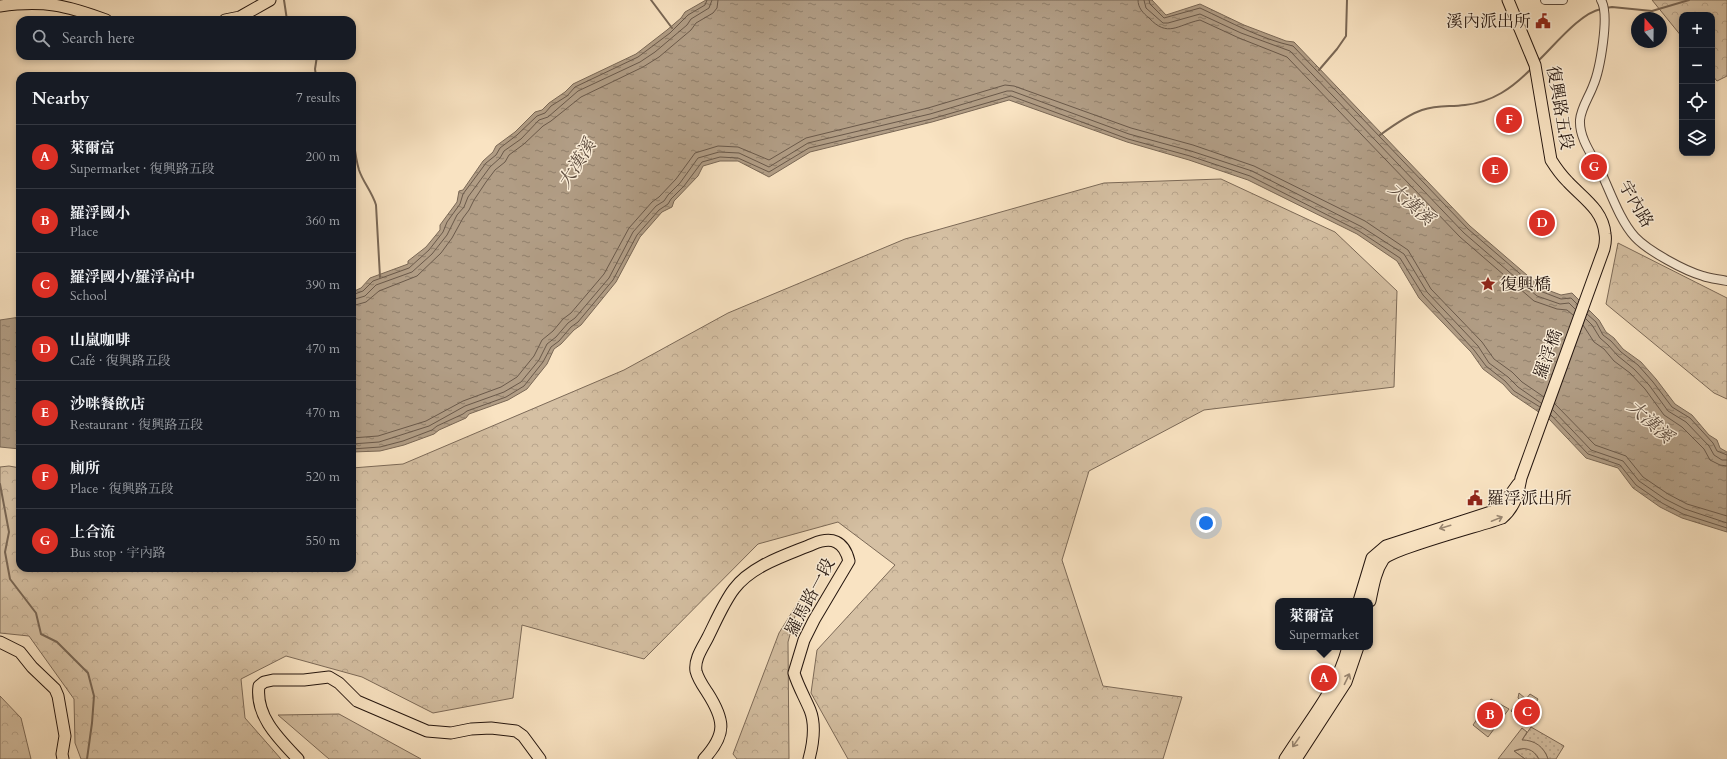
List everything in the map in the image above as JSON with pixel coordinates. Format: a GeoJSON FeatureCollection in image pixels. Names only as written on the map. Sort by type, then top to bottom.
{"type":"FeatureCollection","features":[{"type":"Feature","properties":{"kind":"main road"},"geometry":{"type":"LineString","coordinates":[[242,16],[270,0]]}},
{"type":"Feature","properties":{"kind":"main road","name":"復興路五段"},"geometry":{"type":"LineString","coordinates":[[1508,0],[1536,64],[1551,160],[1558,171],[1569,183],[1593,205],[1601,219],[1605,234],[1602,256]]}},
{"type":"Feature","properties":{"kind":"main road"},"geometry":{"type":"LineString","coordinates":[[0,6],[21,3],[61,5],[95,16]]}},
{"type":"Feature","properties":{"kind":"main road","name":"羅浮橋"},"geometry":{"type":"LineString","coordinates":[[1388,550],[1465,525],[1497,510],[1505,502],[1521,478],[1527,465],[1602,256]]}},
{"type":"Feature","properties":{"kind":"main road","name":"羅馬路一段"},"geometry":{"type":"LineString","coordinates":[[704,759],[716,745],[722,726],[717,708],[700,681],[696,670],[698,657],[734,589],[745,577],[782,558],[816,543],[836,541],[842,544],[849,561],[814,620],[804,640],[794,673],[811,712],[813,744],[809,759]]}},
{"type":"Feature","properties":{"kind":"main road"},"geometry":{"type":"LineString","coordinates":[[1360,598],[1372,558],[1388,550]]}},
{"type":"Feature","properties":{"kind":"main road"},"geometry":{"type":"LineString","coordinates":[[1371,598],[1377,571],[1388,550]]}},
{"type":"Feature","properties":{"kind":"main road"},"geometry":{"type":"LineString","coordinates":[[0,642],[20,652],[32,667],[55,689],[58,696],[65,736],[62,759]]}},
{"type":"Feature","properties":{"kind":"main road"},"geometry":{"type":"LineString","coordinates":[[1285,759],[1313,718],[1338,677],[1347,650]]}},
{"type":"Feature","properties":{"kind":"main road"},"geometry":{"type":"LineString","coordinates":[[1296,759],[1346,682],[1357,650]]}},
{"type":"Feature","properties":{"kind":"main road"},"geometry":{"type":"LineString","coordinates":[[298,759],[275,734],[267,722],[261,708],[258,694],[259,686],[264,682],[273,680],[304,680],[329,677],[339,683],[358,701],[427,731],[451,733],[471,729],[491,728],[516,731],[523,736],[540,759]]}},
{"type":"Feature","properties":{"kind":"street"},"geometry":{"type":"LineString","coordinates":[[1545,0],[1563,0]]}},
{"type":"Feature","properties":{"kind":"street","name":"宇內路"},"geometry":{"type":"LineString","coordinates":[[1601,2],[1604,13],[1598,73],[1580,118],[1580,130],[1624,222],[1635,237],[1673,263],[1702,276],[1727,281]]}},
{"type":"Feature","properties":{"kind":"green space"},"geometry":{"type":"Polygon","coordinates":[[[1652,0],[1727,0],[1727,76],[1717,81],[1715,79],[1715,12],[1679,12],[1679,33],[1667,18],[1667,12],[1662,12],[1652,0]]]}},
{"type":"Feature","properties":{"kind":"green space"},"geometry":{"type":"Polygon","coordinates":[[[1221,179],[1335,232],[1397,291],[1394,387],[1204,410],[1089,471],[1062,560],[1103,686],[1182,697],[1163,759],[848,759],[811,693],[817,650],[895,565],[838,522],[758,544],[644,659],[522,625],[513,698],[433,713],[362,677],[286,656],[241,679],[245,718],[281,759],[81,759],[75,743],[74,699],[29,636],[0,633],[0,467],[16,467],[16,572],[356,572],[356,468],[403,464],[624,370],[728,313],[905,239],[1104,183],[1221,179]]]}},
{"type":"Feature","properties":{"kind":"green space"},"geometry":{"type":"Polygon","coordinates":[[[1618,243],[1727,298],[1727,399],[1714,393],[1606,304],[1618,243]]]}},
{"type":"Feature","properties":{"kind":"green space"},"geometry":{"type":"Polygon","coordinates":[[[799,601],[788,642],[789,759],[737,759],[733,754],[779,633],[799,601]]]}},
{"type":"Feature","properties":{"kind":"green space"},"geometry":{"type":"Polygon","coordinates":[[[1519,693],[1526,699],[1530,694],[1538,699],[1525,721],[1516,715],[1519,709],[1515,710],[1513,713],[1511,711],[1513,708],[1518,707],[1520,700],[1518,698],[1519,693]]]}},
{"type":"Feature","properties":{"kind":"green space"},"geometry":{"type":"Polygon","coordinates":[[[0,696],[21,718],[31,759],[0,759],[0,696]]]}},
{"type":"Feature","properties":{"kind":"green space"},"geometry":{"type":"Polygon","coordinates":[[[1491,699],[1509,709],[1488,737],[1473,725],[1491,699]]]}},
{"type":"Feature","properties":{"kind":"green space"},"geometry":{"type":"Polygon","coordinates":[[[339,714],[421,759],[329,759],[278,715],[339,714]]]}},
{"type":"Feature","properties":{"kind":"green space"},"geometry":{"type":"Polygon","coordinates":[[[1531,727],[1564,746],[1556,759],[1548,759],[1544,751],[1538,745],[1522,740],[1531,727]]]}},
{"type":"Feature","properties":{"kind":"green space"},"geometry":{"type":"Polygon","coordinates":[[[1522,728],[1527,732],[1522,740],[1531,741],[1538,745],[1544,751],[1548,759],[1539,759],[1532,751],[1528,749],[1518,749],[1514,751],[1525,759],[1498,759],[1522,728]]]}},
{"type":"Feature","properties":{"kind":"green space"},"geometry":{"type":"Polygon","coordinates":[[[1525,748],[1532,750],[1539,759],[1525,759],[1514,751],[1525,748]]]}},
{"type":"Feature","properties":{"kind":"water","name":"大漢溪"},"geometry":{"type":"Polygon","coordinates":[[[706,0],[1152,0],[1166,15],[1200,4],[1244,25],[1286,41],[1294,42],[1470,226],[1542,288],[1561,295],[1572,293],[1599,320],[1606,332],[1614,338],[1623,349],[1641,362],[1675,404],[1692,415],[1709,435],[1717,440],[1720,448],[1727,452],[1727,532],[1682,518],[1660,507],[1633,488],[1618,468],[1586,458],[1549,419],[1512,394],[1503,384],[1483,369],[1471,352],[1419,298],[1397,261],[1357,234],[1248,180],[1189,160],[1127,142],[1009,100],[932,122],[810,152],[769,177],[738,161],[720,161],[703,166],[698,176],[674,201],[672,207],[662,212],[640,237],[616,282],[581,325],[554,349],[547,364],[527,389],[508,400],[469,414],[466,418],[439,430],[434,434],[404,445],[380,451],[356,452],[356,290],[361,288],[370,278],[408,264],[408,261],[426,247],[440,230],[440,225],[457,202],[459,191],[463,190],[483,161],[493,152],[496,146],[515,132],[535,112],[542,110],[573,84],[636,54],[681,18],[685,12],[706,0]]]}},
{"type":"Feature","properties":{"kind":"water"},"geometry":{"type":"Polygon","coordinates":[[[16,318],[16,449],[0,447],[0,320],[16,318]]]}},
{"type":"Feature","properties":{"kind":"waterway"},"geometry":{"type":"LineString","coordinates":[[284,0],[286,16]]}},
{"type":"Feature","properties":{"kind":"waterway"},"geometry":{"type":"LineString","coordinates":[[651,0],[672,28]]}},
{"type":"Feature","properties":{"kind":"waterway"},"geometry":{"type":"LineString","coordinates":[[1319,70],[1346,36],[1347,0]]}},
{"type":"Feature","properties":{"kind":"waterway"},"geometry":{"type":"LineString","coordinates":[[1606,8],[1612,7],[1652,11],[1689,0]]}},
{"type":"Feature","properties":{"kind":"waterway"},"geometry":{"type":"LineString","coordinates":[[1538,61],[1576,23],[1593,12],[1601,9]]}},
{"type":"Feature","properties":{"kind":"waterway"},"geometry":{"type":"LineString","coordinates":[[315,72],[316,60]]}},
{"type":"Feature","properties":{"kind":"waterway"},"geometry":{"type":"LineString","coordinates":[[1380,135],[1406,118],[1422,110],[1433,107],[1459,106],[1484,101],[1509,88],[1531,69]]}},
{"type":"Feature","properties":{"kind":"waterway"},"geometry":{"type":"LineString","coordinates":[[356,155],[359,170],[376,205],[380,277]]}},
{"type":"Feature","properties":{"kind":"waterway"},"geometry":{"type":"LineString","coordinates":[[0,484],[9,532],[5,552],[10,579],[36,613],[41,634],[57,642],[88,673],[94,696],[87,759]]}},
{"type":"Feature","properties":{"kind":"place","name":"溪內派出所"},"geometry":{"type":"Point","coordinates":[1543,21]}},
{"type":"Feature","properties":{"kind":"place","name":"廁所"},"geometry":{"type":"Point","coordinates":[1509,120]}},
{"type":"Feature","properties":{"kind":"place","name":"上合流"},"geometry":{"type":"Point","coordinates":[1594,167]}},
{"type":"Feature","properties":{"kind":"place","name":"沙咪餐飲店"},"geometry":{"type":"Point","coordinates":[1495,170]}},
{"type":"Feature","properties":{"kind":"place","name":"山嵐咖啡"},"geometry":{"type":"Point","coordinates":[1542,223]}},
{"type":"Feature","properties":{"kind":"place","name":"復興橋"},"geometry":{"type":"Point","coordinates":[1488,284]}},
{"type":"Feature","properties":{"kind":"place","name":"羅浮派出所"},"geometry":{"type":"Point","coordinates":[1475,498]}},
{"type":"Feature","properties":{"kind":"place","name":"萊爾富"},"geometry":{"type":"Point","coordinates":[1324,678]}},
{"type":"Feature","properties":{"kind":"place","name":"羅浮國小/羅浮高中"},"geometry":{"type":"Point","coordinates":[1527,712]}},
{"type":"Feature","properties":{"kind":"place","name":"羅浮國小"},"geometry":{"type":"Point","coordinates":[1490,715]}}]}
